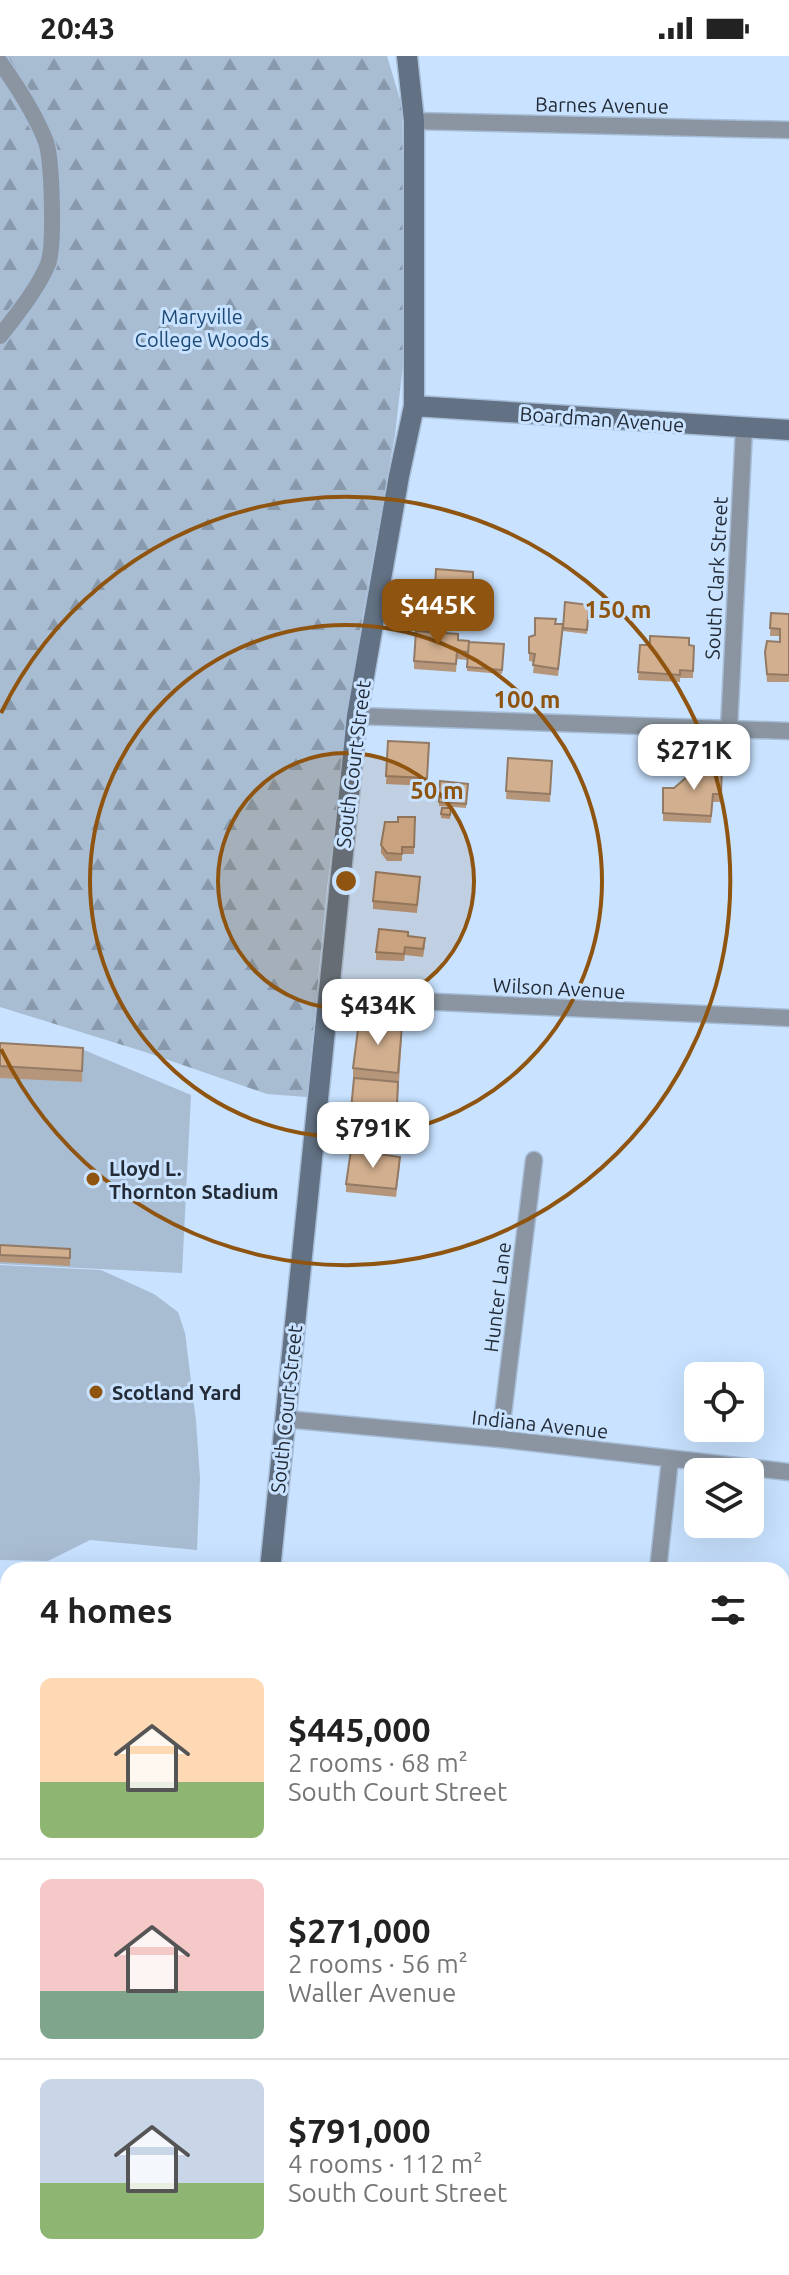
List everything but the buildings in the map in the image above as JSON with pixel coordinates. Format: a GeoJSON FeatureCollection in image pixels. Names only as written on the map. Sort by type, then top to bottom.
{"type":"FeatureCollection","features":[{"type":"Feature","properties":{"kind":"street","name":"South Court Street"},"geometry":{"type":"LineString","coordinates":[[271,1562],[357,716],[414,406],[414,121],[407,56]]}},
{"type":"Feature","properties":{"kind":"street"},"geometry":{"type":"LineString","coordinates":[[0,62],[47,144],[54,238],[48,264],[0,336]]}},
{"type":"Feature","properties":{"kind":"street","name":"Barnes Avenue"},"geometry":{"type":"LineString","coordinates":[[414,121],[789,130]]}},
{"type":"Feature","properties":{"kind":"street","name":"Boardman Avenue"},"geometry":{"type":"LineString","coordinates":[[414,406],[789,430]]}},
{"type":"Feature","properties":{"kind":"street","name":"South Clark Street"},"geometry":{"type":"LineString","coordinates":[[729,728],[744,429]]}},
{"type":"Feature","properties":{"kind":"street"},"geometry":{"type":"LineString","coordinates":[[357,716],[789,731]]}},
{"type":"Feature","properties":{"kind":"street","name":"Wilson Avenue"},"geometry":{"type":"LineString","coordinates":[[327,997],[789,1018]]}},
{"type":"Feature","properties":{"kind":"street","name":"Hunter Lane"},"geometry":{"type":"LineString","coordinates":[[500,1439],[534,1160]]}},
{"type":"Feature","properties":{"kind":"street","name":"Indiana Avenue"},"geometry":{"type":"LineString","coordinates":[[285,1419],[500,1439],[789,1472]]}},
{"type":"Feature","properties":{"kind":"street"},"geometry":{"type":"LineString","coordinates":[[659,1562],[670,1459]]}},
{"type":"Feature","properties":{"kind":"green space","name":"Maryville College Woods"},"geometry":{"type":"Polygon","coordinates":[[[0,56],[387,56],[402,106],[406,338],[395,435],[361,625],[327,888],[307,1097],[267,1094],[0,1007],[0,56]]]}},
{"type":"Feature","properties":{"kind":"green space","name":"Lloyd L. Thornton Stadium"},"geometry":{"type":"Polygon","coordinates":[[[0,1046],[84,1050],[191,1095],[182,1273],[0,1264],[0,1046]]]}},
{"type":"Feature","properties":{"kind":"green space","name":"Scotland Yard"},"geometry":{"type":"Polygon","coordinates":[[[0,1265],[101,1270],[154,1294],[178,1312],[185,1333],[196,1421],[200,1478],[197,1550],[90,1540],[48,1561],[0,1560],[0,1265]]]}},
{"type":"Feature","properties":{"kind":"place","name":"Lloyd L. Thornton Stadium"},"geometry":{"type":"Point","coordinates":[93,1179]}},
{"type":"Feature","properties":{"kind":"place","name":"Scotland Yard"},"geometry":{"type":"Point","coordinates":[96,1392]}}]}
